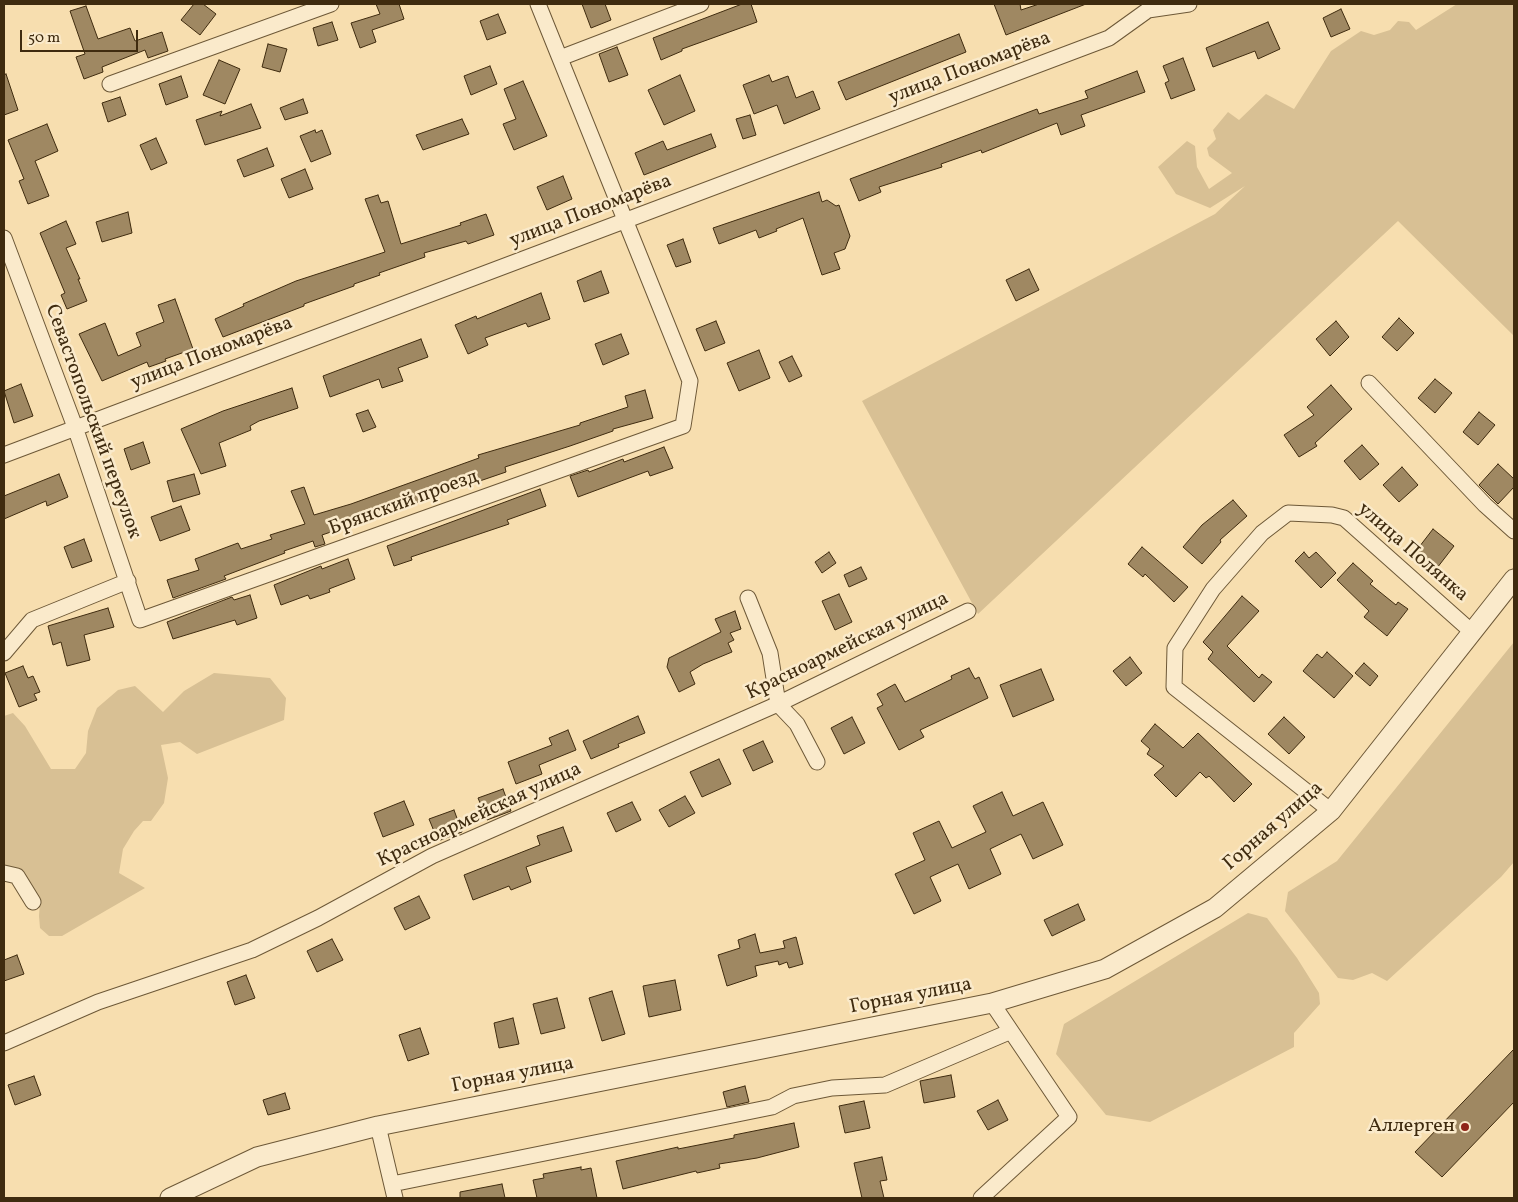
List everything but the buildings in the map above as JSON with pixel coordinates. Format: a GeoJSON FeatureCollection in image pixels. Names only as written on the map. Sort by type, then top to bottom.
{"type":"FeatureCollection","features":[{"type":"Feature","properties":{"kind":"street"},"geometry":{"type":"LineString","coordinates":[[110,84],[331,4]]}},
{"type":"Feature","properties":{"kind":"street"},"geometry":{"type":"LineString","coordinates":[[538,4],[626,220]]}},
{"type":"Feature","properties":{"kind":"street"},"geometry":{"type":"LineString","coordinates":[[560,58],[701,4]]}},
{"type":"Feature","properties":{"kind":"street","name":"улица Пономарёва"},"geometry":{"type":"LineString","coordinates":[[4,455],[1109,38],[1147,7],[1189,4]]}},
{"type":"Feature","properties":{"kind":"street","name":"Брянский проезд"},"geometry":{"type":"LineString","coordinates":[[140,620],[683,426],[690,381],[626,220]]}},
{"type":"Feature","properties":{"kind":"street","name":"Севастопольский переулок"},"geometry":{"type":"LineString","coordinates":[[4,238],[75,427],[140,620]]}},
{"type":"Feature","properties":{"kind":"street"},"geometry":{"type":"LineString","coordinates":[[1370,383],[1485,505],[1514,531]]}},
{"type":"Feature","properties":{"kind":"street","name":"улица Полянка"},"geometry":{"type":"LineString","coordinates":[[1331,811],[1174,687],[1175,648],[1213,589],[1262,533],[1288,514],[1332,515],[1344,518],[1472,632]]}},
{"type":"Feature","properties":{"kind":"street","name":"Горная улица"},"geometry":{"type":"LineString","coordinates":[[170,1198],[257,1157],[378,1126],[992,1003],[1105,969],[1215,908],[1331,811],[1514,579]]}},
{"type":"Feature","properties":{"kind":"street"},"geometry":{"type":"LineString","coordinates":[[4,653],[32,620],[128,581]]}},
{"type":"Feature","properties":{"kind":"street"},"geometry":{"type":"LineString","coordinates":[[748,598],[770,653],[778,704],[797,724],[817,762]]}},
{"type":"Feature","properties":{"kind":"street","name":"Красноармейская улица"},"geometry":{"type":"LineString","coordinates":[[4,1043],[98,1002],[252,950],[318,918],[432,856],[778,704],[968,611]]}},
{"type":"Feature","properties":{"kind":"street"},"geometry":{"type":"LineString","coordinates":[[4,873],[17,876],[33,902]]}},
{"type":"Feature","properties":{"kind":"street"},"geometry":{"type":"LineString","coordinates":[[981,1198],[1068,1118],[1009,1032],[992,1003]]}},
{"type":"Feature","properties":{"kind":"street"},"geometry":{"type":"LineString","coordinates":[[378,1126],[394,1191],[772,1107],[793,1096],[832,1088],[885,1085],[1009,1032]]}},
{"type":"Feature","properties":{"kind":"shaded area"},"geometry":{"type":"Polygon","coordinates":[[[1457,4],[1514,4],[1514,336],[1398,221],[978,614],[862,401],[1215,214],[1245,186],[1210,208],[1176,194],[1158,167],[1187,141],[1195,146],[1197,167],[1209,189],[1232,173],[1209,156],[1207,148],[1216,139],[1213,130],[1228,112],[1239,120],[1266,94],[1294,109],[1331,51],[1361,31],[1374,35],[1390,30],[1398,21],[1409,22],[1416,30],[1457,4]]]}},
{"type":"Feature","properties":{"kind":"shaded area"},"geometry":{"type":"Polygon","coordinates":[[[1514,642],[1514,862],[1501,877],[1387,981],[1372,973],[1353,980],[1338,978],[1285,911],[1288,892],[1337,861],[1514,642]]]}},
{"type":"Feature","properties":{"kind":"shaded area"},"geometry":{"type":"Polygon","coordinates":[[[214,673],[270,678],[286,698],[284,720],[197,754],[180,742],[161,745],[168,778],[164,803],[151,821],[143,821],[134,831],[123,849],[119,873],[145,888],[62,936],[49,936],[40,928],[40,901],[20,870],[4,866],[4,716],[13,713],[25,726],[51,769],[75,769],[86,753],[88,731],[97,708],[118,690],[135,686],[163,712],[184,691],[214,673]]]}},
{"type":"Feature","properties":{"kind":"shaded area"},"geometry":{"type":"Polygon","coordinates":[[[1248,913],[1267,918],[1297,958],[1319,993],[1320,1004],[1294,1033],[1294,1047],[1150,1122],[1106,1115],[1056,1054],[1064,1024],[1248,913]]]}},
{"type":"Feature","properties":{"kind":"place","name":"Аллерген"},"geometry":{"type":"Point","coordinates":[1465,1127]}}]}
